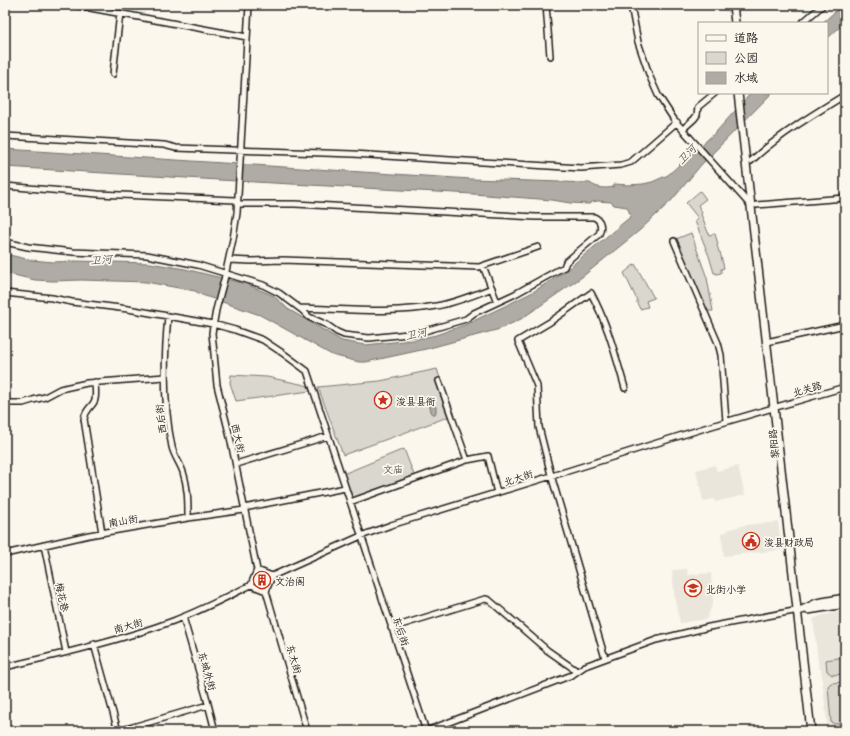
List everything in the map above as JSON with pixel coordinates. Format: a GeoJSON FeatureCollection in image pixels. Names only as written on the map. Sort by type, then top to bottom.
{"type":"FeatureCollection","features":[{"type":"Feature","properties":{"kind":"main road"},"geometry":{"type":"LineString","coordinates":[[728,5],[730,22]]}},
{"type":"Feature","properties":{"kind":"main road"},"geometry":{"type":"LineString","coordinates":[[733,5],[735,22]]}},
{"type":"Feature","properties":{"kind":"main road"},"geometry":{"type":"LineString","coordinates":[[738,94],[749,158]]}},
{"type":"Feature","properties":{"kind":"main road"},"geometry":{"type":"LineString","coordinates":[[743,94],[749,158]]}},
{"type":"Feature","properties":{"kind":"main road","name":"黎阳路"},"geometry":{"type":"LineString","coordinates":[[749,158],[811,731]]}},
{"type":"Feature","properties":{"kind":"main road","name":"黎阳路"},"geometry":{"type":"LineString","coordinates":[[753,205],[771,341],[776,407]]}},
{"type":"Feature","properties":{"kind":"main road"},"geometry":{"type":"LineString","coordinates":[[799,610],[816,603],[845,598]]}},
{"type":"Feature","properties":{"kind":"main road"},"geometry":{"type":"LineString","coordinates":[[799,610],[818,609],[845,604]]}},
{"type":"Feature","properties":{"kind":"main road","name":"黎阳路"},"geometry":{"type":"LineString","coordinates":[[799,610],[816,731]]}},
{"type":"Feature","properties":{"kind":"street"},"geometry":{"type":"LineString","coordinates":[[74,5],[247,37]]}},
{"type":"Feature","properties":{"kind":"street","name":"西大街"},"geometry":{"type":"LineString","coordinates":[[249,5],[238,194],[233,239],[226,274],[216,309],[212,333],[216,385],[236,464],[257,570]]}},
{"type":"Feature","properties":{"kind":"street"},"geometry":{"type":"LineString","coordinates":[[546,5],[550,56]]}},
{"type":"Feature","properties":{"kind":"street"},"geometry":{"type":"LineString","coordinates":[[632,5],[638,42],[658,95],[683,129],[753,205],[845,198]]}},
{"type":"Feature","properties":{"kind":"street"},"geometry":{"type":"LineString","coordinates":[[803,22],[823,5]]}},
{"type":"Feature","properties":{"kind":"street"},"geometry":{"type":"LineString","coordinates":[[113,74],[120,13]]}},
{"type":"Feature","properties":{"kind":"street"},"geometry":{"type":"LineString","coordinates":[[683,129],[697,115],[698,107],[714,94]]}},
{"type":"Feature","properties":{"kind":"street"},"geometry":{"type":"LineString","coordinates":[[749,158],[805,119],[845,95]]}},
{"type":"Feature","properties":{"kind":"street"},"geometry":{"type":"LineString","coordinates":[[5,136],[164,145],[176,148],[240,153],[353,154],[581,168],[621,165],[631,162],[677,122]]}},
{"type":"Feature","properties":{"kind":"street"},"geometry":{"type":"LineString","coordinates":[[5,186],[98,194],[236,202],[536,217],[594,217],[597,218],[601,230],[599,234],[566,262],[564,267],[515,294],[474,313],[466,319],[418,333],[369,338],[344,335],[337,332],[327,325],[309,317],[280,293],[263,285],[198,266],[147,255],[73,252],[28,247],[5,242]]}},
{"type":"Feature","properties":{"kind":"street"},"geometry":{"type":"LineString","coordinates":[[674,241],[718,342],[721,355],[726,422]]}},
{"type":"Feature","properties":{"kind":"street"},"geometry":{"type":"LineString","coordinates":[[229,260],[283,260],[428,266],[483,266],[538,247]]}},
{"type":"Feature","properties":{"kind":"street"},"geometry":{"type":"LineString","coordinates":[[483,266],[497,302]]}},
{"type":"Feature","properties":{"kind":"street"},"geometry":{"type":"LineString","coordinates":[[300,308],[375,310],[421,308],[447,304],[492,288]]}},
{"type":"Feature","properties":{"kind":"street","name":"东后街"},"geometry":{"type":"LineString","coordinates":[[5,293],[128,309],[213,324],[236,330],[263,340],[307,371],[426,731]]}},
{"type":"Feature","properties":{"kind":"street"},"geometry":{"type":"LineString","coordinates":[[605,658],[551,475],[539,427],[537,386],[518,341],[550,322],[590,293],[600,311],[611,338],[624,388]]}},
{"type":"Feature","properties":{"kind":"street","name":"西后街"},"geometry":{"type":"LineString","coordinates":[[168,316],[165,352],[168,416],[172,448],[186,484],[188,518]]}},
{"type":"Feature","properties":{"kind":"street"},"geometry":{"type":"LineString","coordinates":[[771,341],[845,325]]}},
{"type":"Feature","properties":{"kind":"street"},"geometry":{"type":"LineString","coordinates":[[5,403],[22,403],[46,397],[60,389],[81,384],[165,377]]}},
{"type":"Feature","properties":{"kind":"street"},"geometry":{"type":"LineString","coordinates":[[95,382],[94,403],[85,412],[84,419],[102,533]]}},
{"type":"Feature","properties":{"kind":"street"},"geometry":{"type":"LineString","coordinates":[[439,382],[467,460]]}},
{"type":"Feature","properties":{"kind":"street","name":"北关路"},"geometry":{"type":"LineString","coordinates":[[776,407],[845,387]]}},
{"type":"Feature","properties":{"kind":"street","name":"北大街"},"geometry":{"type":"LineString","coordinates":[[272,576],[391,524],[776,407]]}},
{"type":"Feature","properties":{"kind":"street"},"geometry":{"type":"LineString","coordinates":[[236,464],[328,436]]}},
{"type":"Feature","properties":{"kind":"street"},"geometry":{"type":"LineString","coordinates":[[350,502],[467,460],[488,456],[497,493]]}},
{"type":"Feature","properties":{"kind":"street","name":"南山街"},"geometry":{"type":"LineString","coordinates":[[5,554],[102,533],[244,509],[345,488]]}},
{"type":"Feature","properties":{"kind":"street","name":"梅花巷"},"geometry":{"type":"LineString","coordinates":[[44,545],[66,652]]}},
{"type":"Feature","properties":{"kind":"street"},"geometry":{"type":"LineString","coordinates":[[257,570],[272,576],[266,591],[251,586],[257,570]]}},
{"type":"Feature","properties":{"kind":"street","name":"南大街"},"geometry":{"type":"LineString","coordinates":[[5,667],[152,628],[183,617],[251,586]]}},
{"type":"Feature","properties":{"kind":"street","name":"东大街"},"geometry":{"type":"LineString","coordinates":[[266,591],[307,731]]}},
{"type":"Feature","properties":{"kind":"street"},"geometry":{"type":"LineString","coordinates":[[391,628],[485,599],[489,600],[547,650],[577,672]]}},
{"type":"Feature","properties":{"kind":"street"},"geometry":{"type":"LineString","coordinates":[[426,731],[572,676],[584,666],[635,647],[668,637],[799,610]]}},
{"type":"Feature","properties":{"kind":"street","name":"东城外街"},"geometry":{"type":"LineString","coordinates":[[183,617],[215,731]]}},
{"type":"Feature","properties":{"kind":"street"},"geometry":{"type":"LineString","coordinates":[[94,644],[119,731],[208,705]]}},
{"type":"Feature","properties":{"kind":"shaded area"},"geometry":{"type":"Polygon","coordinates":[[[715,465],[717,471],[738,466],[745,495],[715,502],[714,499],[703,501],[696,470],[715,465]]]}},
{"type":"Feature","properties":{"kind":"shaded area","name":"浚县财政局"},"geometry":{"type":"Polygon","coordinates":[[[778,522],[782,550],[724,556],[721,533],[745,525],[778,522]]]}},
{"type":"Feature","properties":{"kind":"shaded area","name":"北街小学"},"geometry":{"type":"Polygon","coordinates":[[[687,569],[688,575],[711,573],[713,602],[707,619],[680,623],[675,601],[672,570],[687,569]]]}},
{"type":"Feature","properties":{"kind":"shaded area"},"geometry":{"type":"Polygon","coordinates":[[[845,611],[845,731],[828,731],[821,669],[819,669],[813,619],[823,615],[845,611]]]}},
{"type":"Feature","properties":{"kind":"green space"},"geometry":{"type":"Polygon","coordinates":[[[700,191],[706,199],[698,205],[709,235],[715,234],[724,268],[721,269],[721,273],[714,273],[695,221],[698,218],[686,203],[700,191]]]}},
{"type":"Feature","properties":{"kind":"green space"},"geometry":{"type":"Polygon","coordinates":[[[691,233],[707,278],[713,311],[707,311],[676,239],[691,233]]]}},
{"type":"Feature","properties":{"kind":"green space"},"geometry":{"type":"Polygon","coordinates":[[[635,264],[654,298],[646,301],[648,307],[640,309],[624,273],[635,264]]]}},
{"type":"Feature","properties":{"kind":"green space","name":"浚县县衙"},"geometry":{"type":"Polygon","coordinates":[[[437,369],[440,378],[435,380],[448,417],[343,455],[318,387],[380,381],[437,369]]]}},
{"type":"Feature","properties":{"kind":"green space"},"geometry":{"type":"Polygon","coordinates":[[[231,375],[267,377],[305,385],[309,387],[310,391],[236,401],[230,383],[231,375]]]}},
{"type":"Feature","properties":{"kind":"green space","name":"文庙"},"geometry":{"type":"Polygon","coordinates":[[[404,449],[414,475],[353,499],[343,474],[404,449]]]}},
{"type":"Feature","properties":{"kind":"green space"},"geometry":{"type":"Polygon","coordinates":[[[844,657],[845,674],[832,675],[827,671],[826,660],[844,657]]]}},
{"type":"Feature","properties":{"kind":"green space"},"geometry":{"type":"Polygon","coordinates":[[[844,682],[845,723],[834,724],[831,722],[828,686],[831,683],[844,682]]]}},
{"type":"Feature","properties":{"kind":"water"},"geometry":{"type":"Polygon","coordinates":[[[843,5],[845,5],[845,22],[828,38],[828,22],[823,22],[843,5]]]}},
{"type":"Feature","properties":{"kind":"water"},"geometry":{"type":"Polygon","coordinates":[[[750,94],[771,94],[701,165],[672,200],[640,230],[582,277],[521,319],[500,329],[426,349],[366,362],[359,362],[332,355],[260,315],[202,295],[195,291],[146,282],[35,280],[5,273],[5,254],[31,260],[54,262],[75,261],[150,263],[185,269],[246,284],[274,296],[288,309],[342,341],[365,345],[413,340],[436,335],[467,324],[533,292],[564,272],[631,216],[627,207],[614,205],[611,202],[598,201],[589,204],[570,203],[552,200],[473,194],[5,167],[5,149],[471,179],[590,183],[601,188],[607,188],[613,187],[615,184],[643,184],[668,175],[716,132],[750,94]]]}},
{"type":"Feature","properties":{"kind":"water"},"geometry":{"type":"Polygon","coordinates":[[[432,403],[436,407],[435,414],[432,414],[429,405],[432,403]]]}},
{"type":"Feature","properties":{"kind":"place","name":"浚县县衙"},"geometry":{"type":"Point","coordinates":[383,400]}},
{"type":"Feature","properties":{"kind":"place","name":"浚县财政局"},"geometry":{"type":"Point","coordinates":[751,541]}},
{"type":"Feature","properties":{"kind":"place","name":"文治阁"},"geometry":{"type":"Point","coordinates":[262,580]}},
{"type":"Feature","properties":{"kind":"place","name":"北街小学"},"geometry":{"type":"Point","coordinates":[693,588]}},
{"type":"Feature","properties":{"kind":"water label","name":"卫河"},"geometry":{"type":"Point","coordinates":[686,154]}},
{"type":"Feature","properties":{"kind":"water label","name":"卫河"},"geometry":{"type":"Point","coordinates":[101,259]}},
{"type":"Feature","properties":{"kind":"water label","name":"卫河"},"geometry":{"type":"Point","coordinates":[416,333]}}]}
